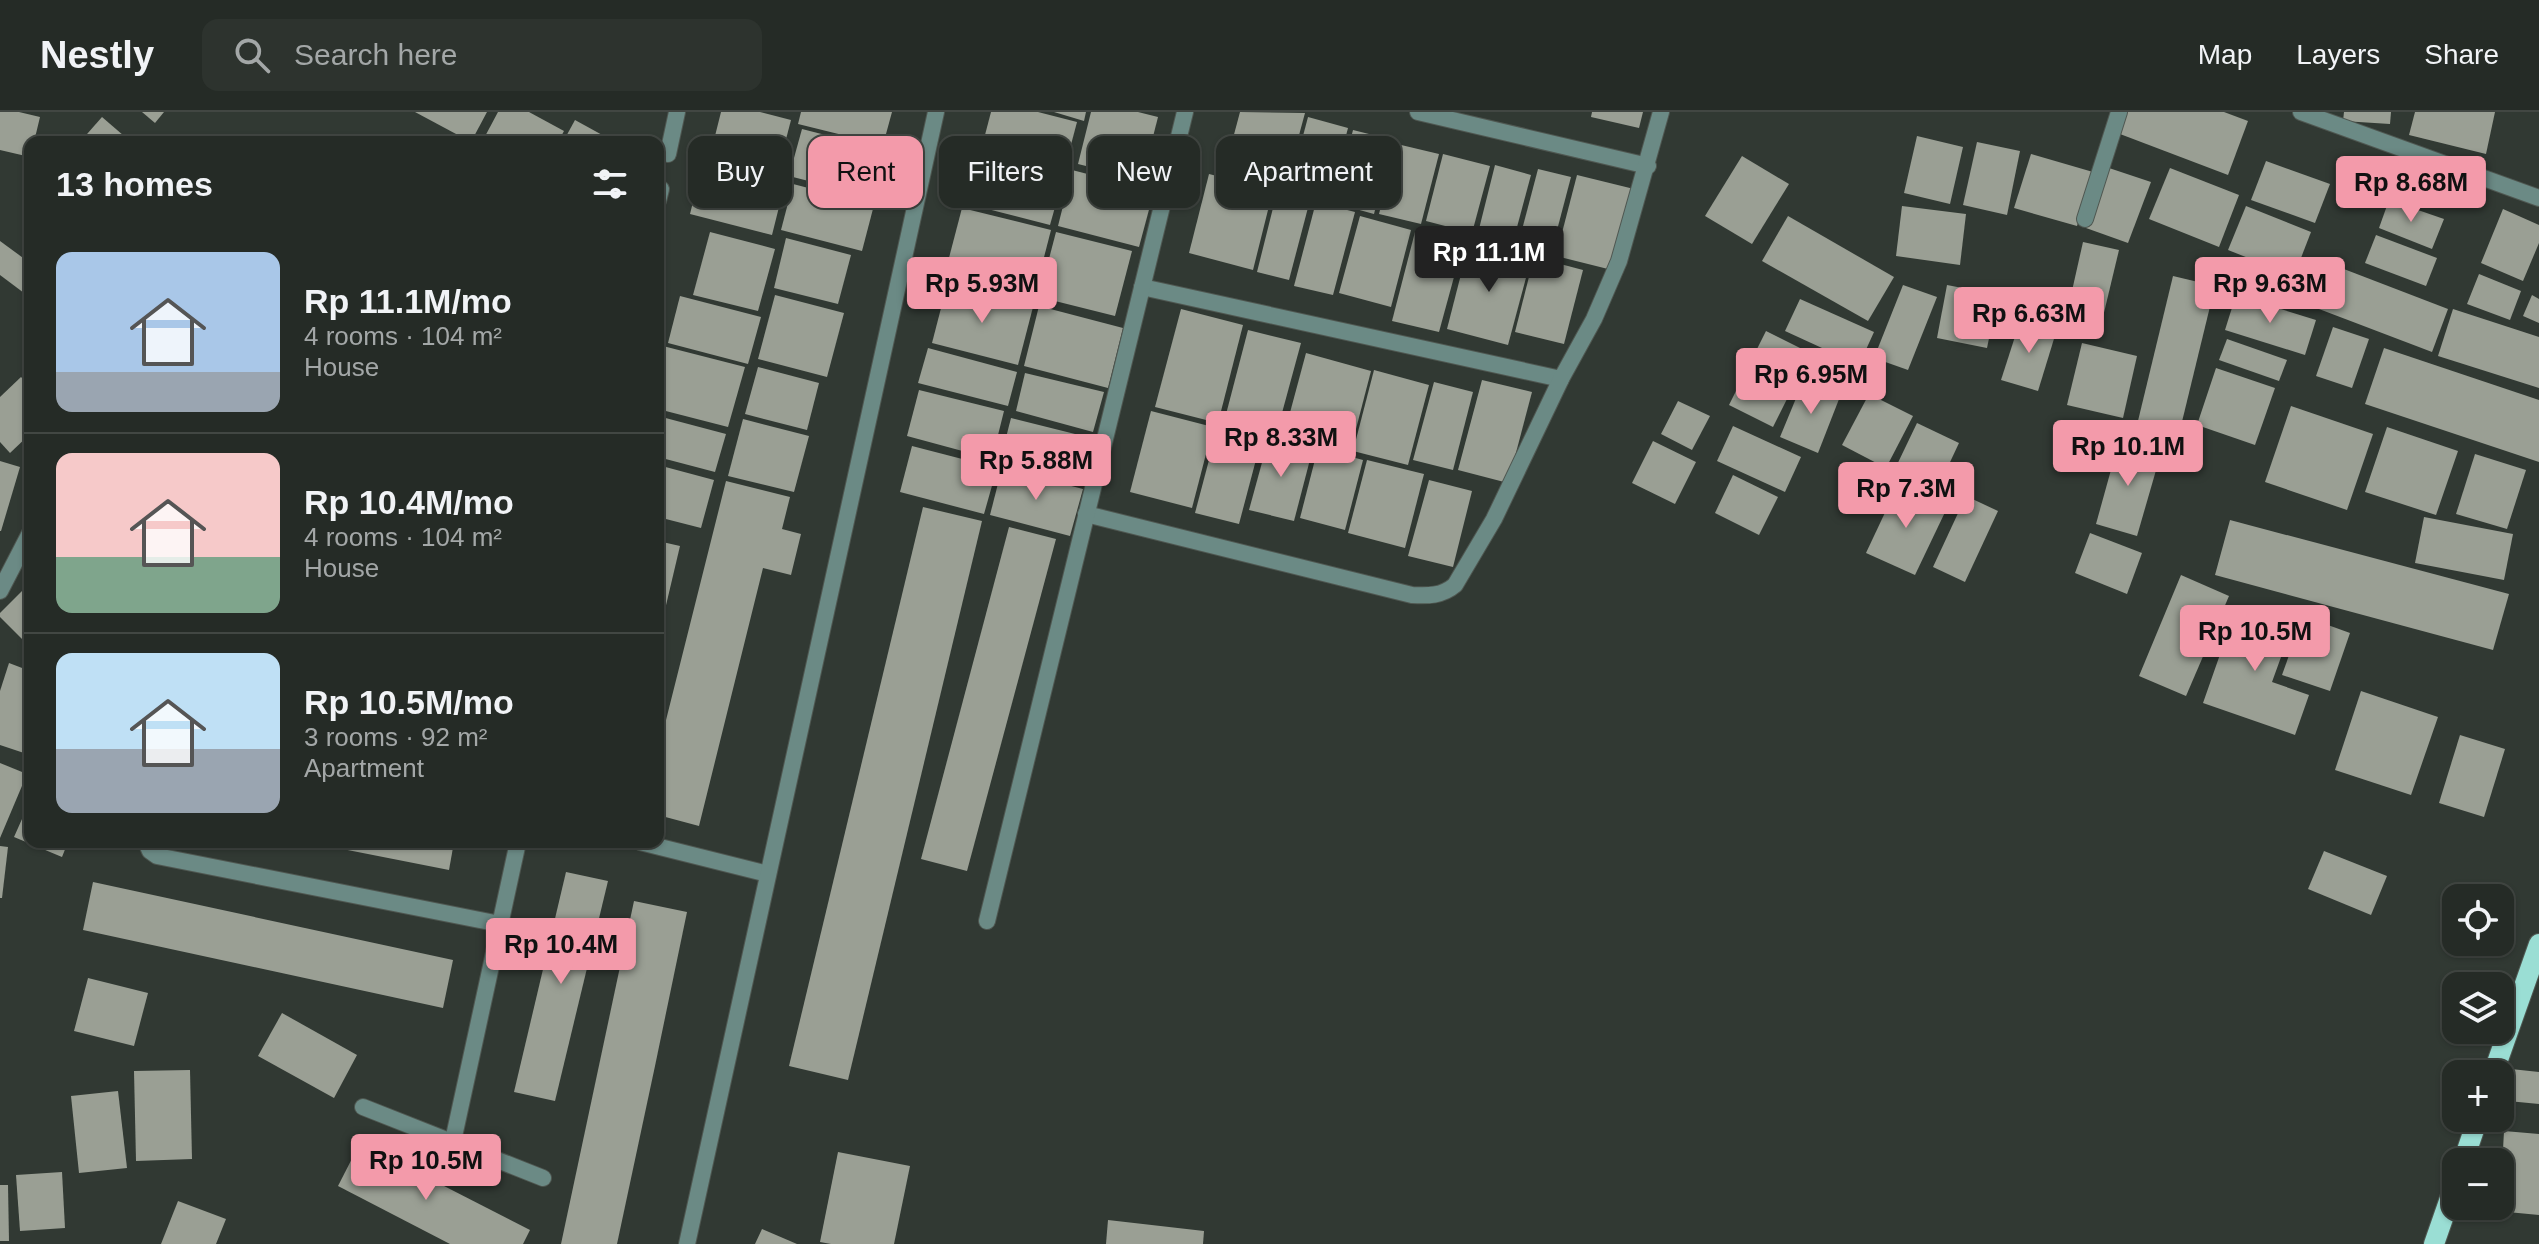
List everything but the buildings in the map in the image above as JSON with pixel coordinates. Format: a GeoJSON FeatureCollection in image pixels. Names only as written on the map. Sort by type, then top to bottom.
{"type":"FeatureCollection","features":[{"type":"Feature","properties":{"kind":"main road"},"geometry":{"type":"LineString","coordinates":[[2498,1060],[2539,944]]}},
{"type":"Feature","properties":{"kind":"main road"},"geometry":{"type":"LineString","coordinates":[[2434,1244],[2442,1220]]}},
{"type":"Feature","properties":{"kind":"street"},"geometry":{"type":"LineString","coordinates":[[668,154],[677,112]]}},
{"type":"Feature","properties":{"kind":"street"},"geometry":{"type":"LineString","coordinates":[[687,1244],[936,112]]}},
{"type":"Feature","properties":{"kind":"street"},"geometry":{"type":"LineString","coordinates":[[987,921],[1185,112]]}},
{"type":"Feature","properties":{"kind":"street"},"geometry":{"type":"LineString","coordinates":[[1418,112],[1648,166]]}},
{"type":"Feature","properties":{"kind":"street"},"geometry":{"type":"LineString","coordinates":[[1086,514],[1412,595],[1427,596],[1444,592],[1455,585],[1494,519],[1561,379],[1594,319],[1619,261],[1661,112]]}},
{"type":"Feature","properties":{"kind":"street"},"geometry":{"type":"LineString","coordinates":[[2085,219],[2119,112]]}},
{"type":"Feature","properties":{"kind":"street"},"geometry":{"type":"LineString","coordinates":[[2301,112],[2539,198]]}},
{"type":"Feature","properties":{"kind":"street"},"geometry":{"type":"LineString","coordinates":[[1142,287],[1561,379]]}},
{"type":"Feature","properties":{"kind":"street"},"geometry":{"type":"LineString","coordinates":[[0,591],[24,545]]}},
{"type":"Feature","properties":{"kind":"street"},"geometry":{"type":"LineString","coordinates":[[149,848],[157,856],[500,924]]}},
{"type":"Feature","properties":{"kind":"street"},"geometry":{"type":"LineString","coordinates":[[453,1141],[517,848]]}},
{"type":"Feature","properties":{"kind":"street"},"geometry":{"type":"LineString","coordinates":[[664,848],[768,874]]}},
{"type":"Feature","properties":{"kind":"street"},"geometry":{"type":"LineString","coordinates":[[363,1107],[543,1178]]}}]}
